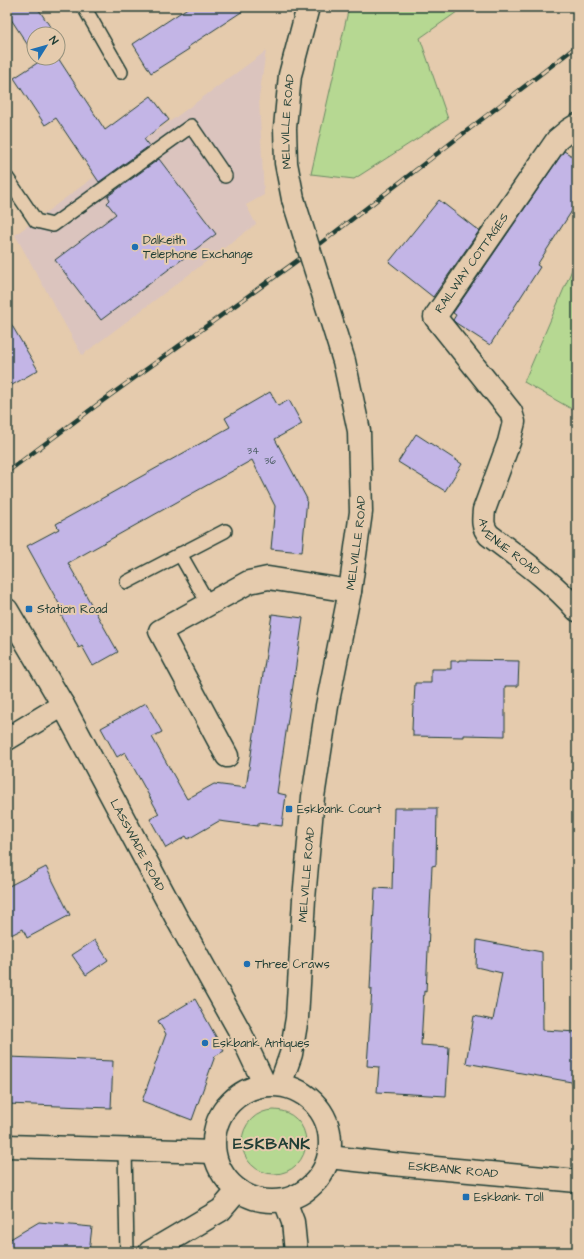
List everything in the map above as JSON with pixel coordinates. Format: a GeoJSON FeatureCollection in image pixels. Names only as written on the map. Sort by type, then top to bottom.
{"type":"FeatureCollection","features":[{"type":"Feature","properties":{"kind":"main road","name":"MELVILLE ROAD"},"geometry":{"type":"LineString","coordinates":[[272,1084],[291,1054],[297,1018],[304,899],[313,797],[327,706],[350,591],[361,512],[359,431],[344,361],[293,199],[286,163],[285,128],[290,74],[308,7]]}},
{"type":"Feature","properties":{"kind":"main road","name":"RAILWAY COTTAGES"},"geometry":{"type":"LineString","coordinates":[[514,422],[511,412],[435,316],[557,140],[577,125]]}},
{"type":"Feature","properties":{"kind":"main road","name":"AVENUE ROAD"},"geometry":{"type":"LineString","coordinates":[[514,422],[509,442],[484,510],[484,528],[489,535],[544,578],[577,610]]}},
{"type":"Feature","properties":{"kind":"main road"},"geometry":{"type":"LineString","coordinates":[[227,756],[160,632],[249,582],[268,578],[350,591]]}},
{"type":"Feature","properties":{"kind":"main road","name":"LASSWADE ROAD"},"geometry":{"type":"LineString","coordinates":[[7,610],[63,705],[176,917],[239,1030],[272,1084]]}},
{"type":"Feature","properties":{"kind":"main road"},"geometry":{"type":"LineString","coordinates":[[7,739],[63,705]]}},
{"type":"Feature","properties":{"kind":"main road"},"geometry":{"type":"LineString","coordinates":[[272,1084],[295,1090],[306,1097],[319,1109],[327,1124],[330,1140],[327,1168],[320,1180],[310,1189],[285,1201],[273,1202],[260,1200],[248,1196],[238,1190],[228,1181],[217,1165],[214,1152],[214,1136],[217,1121],[224,1109],[236,1096],[251,1087],[272,1084]]}},
{"type":"Feature","properties":{"kind":"main road"},"geometry":{"type":"LineString","coordinates":[[7,1146],[214,1152]]}},
{"type":"Feature","properties":{"kind":"main road","name":"ESKBANK ROAD"},"geometry":{"type":"LineString","coordinates":[[329,1157],[577,1181]]}},
{"type":"Feature","properties":{"kind":"main road"},"geometry":{"type":"LineString","coordinates":[[150,1252],[221,1210],[238,1190]]}},
{"type":"Feature","properties":{"kind":"main road"},"geometry":{"type":"LineString","coordinates":[[285,1201],[293,1222],[296,1252]]}},
{"type":"Feature","properties":{"kind":"lane"},"geometry":{"type":"LineString","coordinates":[[84,7],[121,72]]}},
{"type":"Feature","properties":{"kind":"lane"},"geometry":{"type":"LineString","coordinates":[[7,178],[36,221],[53,225],[191,126],[225,176]]}},
{"type":"Feature","properties":{"kind":"lane"},"geometry":{"type":"LineString","coordinates":[[127,582],[225,531]]}},
{"type":"Feature","properties":{"kind":"lane"},"geometry":{"type":"LineString","coordinates":[[180,554],[209,605]]}},
{"type":"Feature","properties":{"kind":"lane"},"geometry":{"type":"LineString","coordinates":[[125,1150],[127,1252]]}},
{"type":"Feature","properties":{"kind":"shaded area"},"geometry":{"type":"Polygon","coordinates":[[[266,51],[259,98],[264,195],[246,205],[256,224],[82,355],[15,235],[266,51]]]}},
{"type":"Feature","properties":{"kind":"green space"},"geometry":{"type":"Polygon","coordinates":[[[349,7],[464,7],[420,38],[448,119],[354,179],[311,174],[349,7]]]}},
{"type":"Feature","properties":{"kind":"green space"},"geometry":{"type":"Polygon","coordinates":[[[577,258],[577,412],[524,382],[577,258]]]}},
{"type":"Feature","properties":{"kind":"green space"},"geometry":{"type":"Polygon","coordinates":[[[274,1110],[292,1116],[300,1124],[306,1142],[300,1160],[292,1168],[274,1174],[256,1168],[248,1160],[242,1142],[248,1124],[256,1116],[274,1110]]]}},
{"type":"Feature","properties":{"kind":"building"},"geometry":{"type":"Polygon","coordinates":[[[7,7],[37,7],[50,26],[26,26],[26,42],[7,13],[7,7]]]}},
{"type":"Feature","properties":{"kind":"building"},"geometry":{"type":"Polygon","coordinates":[[[189,7],[249,7],[188,47],[189,49],[151,73],[133,44],[189,7]]]}},
{"type":"Feature","properties":{"kind":"building"},"geometry":{"type":"Polygon","coordinates":[[[33,66],[63,66],[105,130],[151,96],[169,120],[144,139],[149,146],[99,182],[56,118],[45,125],[14,78],[33,66]]]}},
{"type":"Feature","properties":{"kind":"building"},"geometry":{"type":"Polygon","coordinates":[[[564,151],[577,159],[577,203],[537,265],[540,267],[490,345],[456,323],[453,320],[456,315],[453,313],[564,151]]]}},
{"type":"Feature","properties":{"kind":"building","name":"Dalkeith Telephone Exchange"},"geometry":{"type":"Polygon","coordinates":[[[159,159],[216,234],[101,320],[55,260],[116,214],[107,203],[110,200],[108,196],[159,159]]]}},
{"type":"Feature","properties":{"kind":"building"},"geometry":{"type":"Polygon","coordinates":[[[439,200],[479,231],[433,297],[389,262],[439,200]]]}},
{"type":"Feature","properties":{"kind":"building"},"geometry":{"type":"Polygon","coordinates":[[[7,317],[38,370],[7,388],[7,317]]]}},
{"type":"Feature","properties":{"kind":"building"},"geometry":{"type":"Polygon","coordinates":[[[270,392],[278,406],[289,400],[302,424],[275,439],[307,499],[302,552],[271,549],[275,506],[252,460],[68,563],[118,652],[93,666],[82,646],[79,648],[60,613],[63,611],[27,546],[59,529],[56,524],[230,427],[225,418],[270,392]]]}},
{"type":"Feature","properties":{"kind":"building"},"geometry":{"type":"Polygon","coordinates":[[[416,434],[462,464],[445,491],[398,462],[416,434]]]}},
{"type":"Feature","properties":{"kind":"building"},"geometry":{"type":"Polygon","coordinates":[[[272,614],[303,618],[277,793],[286,795],[282,826],[258,823],[258,826],[219,821],[188,839],[186,836],[166,848],[150,819],[159,814],[125,752],[117,757],[101,728],[146,703],[162,732],[152,737],[187,799],[214,784],[246,788],[272,614]]]}},
{"type":"Feature","properties":{"kind":"building"},"geometry":{"type":"Polygon","coordinates":[[[451,661],[519,661],[518,686],[505,686],[505,736],[413,736],[412,730],[415,683],[431,683],[431,669],[451,669],[451,661]]]}},
{"type":"Feature","properties":{"kind":"building"},"geometry":{"type":"Polygon","coordinates":[[[394,808],[437,808],[436,865],[432,866],[426,992],[424,991],[421,1045],[449,1047],[446,1096],[377,1092],[379,1067],[367,1066],[372,989],[370,989],[375,888],[392,889],[394,808]]]}},
{"type":"Feature","properties":{"kind":"building"},"geometry":{"type":"Polygon","coordinates":[[[46,867],[70,915],[27,938],[23,929],[7,937],[7,887],[46,867]]]}},
{"type":"Feature","properties":{"kind":"building"},"geometry":{"type":"Polygon","coordinates":[[[95,940],[108,960],[86,975],[72,955],[95,940]]]}},
{"type":"Feature","properties":{"kind":"building"},"geometry":{"type":"Polygon","coordinates":[[[477,940],[542,952],[543,1030],[577,1032],[577,1083],[466,1063],[474,1016],[493,1020],[502,973],[476,967],[477,940]]]}},
{"type":"Feature","properties":{"kind":"building"},"geometry":{"type":"Polygon","coordinates":[[[195,999],[224,1051],[215,1056],[192,1120],[142,1101],[166,1034],[158,1021],[195,999]]]}},
{"type":"Feature","properties":{"kind":"building"},"geometry":{"type":"Polygon","coordinates":[[[8,1057],[113,1061],[111,1108],[7,1104],[8,1057]]]}},
{"type":"Feature","properties":{"kind":"building"},"geometry":{"type":"Polygon","coordinates":[[[39,1222],[92,1227],[89,1252],[7,1252],[7,1241],[39,1222]]]}},
{"type":"Feature","properties":{"kind":"railway"},"geometry":{"type":"LineString","coordinates":[[7,472],[101,402],[312,250],[577,46]]}},
{"type":"Feature","properties":{"kind":"place","name":"Dalkeith Telephone Exchange"},"geometry":{"type":"Point","coordinates":[135,247]}},
{"type":"Feature","properties":{"kind":"place","name":"Station Road"},"geometry":{"type":"Point","coordinates":[29,609]}},
{"type":"Feature","properties":{"kind":"place","name":"Eskbank Court"},"geometry":{"type":"Point","coordinates":[289,809]}},
{"type":"Feature","properties":{"kind":"place","name":"Three Craws"},"geometry":{"type":"Point","coordinates":[247,964]}},
{"type":"Feature","properties":{"kind":"place","name":"Eskbank Antiques"},"geometry":{"type":"Point","coordinates":[205,1043]}},
{"type":"Feature","properties":{"kind":"place","name":"Eskbank Toll"},"geometry":{"type":"Point","coordinates":[466,1197]}},
{"type":"Feature","properties":{"kind":"district","name":"ESKBANK"},"geometry":{"type":"Point","coordinates":[272,1144]}}]}
